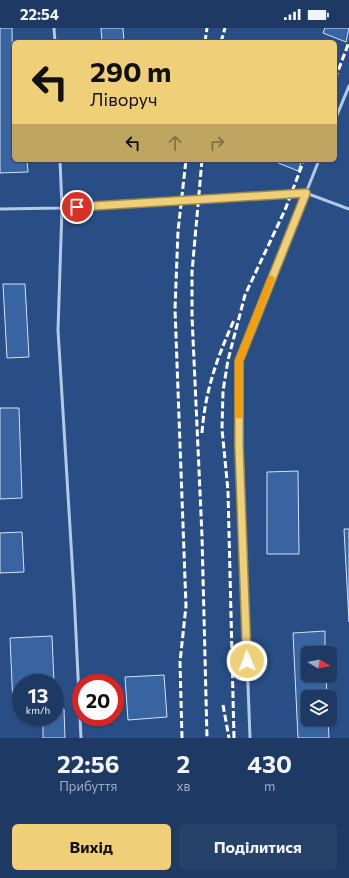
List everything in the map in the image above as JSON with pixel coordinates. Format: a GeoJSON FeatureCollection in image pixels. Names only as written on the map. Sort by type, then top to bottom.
{"type":"FeatureCollection","features":[{"type":"Feature","properties":{"kind":"lane"},"geometry":{"type":"LineString","coordinates":[[54,28],[55,40]]}},
{"type":"Feature","properties":{"kind":"lane"},"geometry":{"type":"LineString","coordinates":[[337,115],[349,86]]}},
{"type":"Feature","properties":{"kind":"lane"},"geometry":{"type":"LineString","coordinates":[[60,162],[62,208],[58,330],[81,738]]}},
{"type":"Feature","properties":{"kind":"lane"},"geometry":{"type":"LineString","coordinates":[[250,738],[239,446],[239,361],[318,162]]}},
{"type":"Feature","properties":{"kind":"lane"},"geometry":{"type":"LineString","coordinates":[[0,209],[62,208],[306,193],[349,209]]}},
{"type":"Feature","properties":{"kind":"building"},"geometry":{"type":"Polygon","coordinates":[[[0,28],[12,28],[12,162],[27,162],[28,172],[0,173],[0,28]]]}},
{"type":"Feature","properties":{"kind":"building"},"geometry":{"type":"Polygon","coordinates":[[[101,28],[123,28],[124,40],[102,40],[101,28]]]}},
{"type":"Feature","properties":{"kind":"building"},"geometry":{"type":"Polygon","coordinates":[[[325,28],[349,28],[346,42],[323,33],[325,28]]]}},
{"type":"Feature","properties":{"kind":"building"},"geometry":{"type":"Polygon","coordinates":[[[276,162],[301,162],[298,171],[276,162]]]}},
{"type":"Feature","properties":{"kind":"building"},"geometry":{"type":"Polygon","coordinates":[[[3,284],[25,284],[29,357],[7,358],[3,284]]]}},
{"type":"Feature","properties":{"kind":"building"},"geometry":{"type":"Polygon","coordinates":[[[0,408],[19,408],[22,498],[0,499],[0,408]]]}},
{"type":"Feature","properties":{"kind":"building"},"geometry":{"type":"Polygon","coordinates":[[[298,471],[299,554],[267,554],[267,472],[298,471]]]}},
{"type":"Feature","properties":{"kind":"building"},"geometry":{"type":"Polygon","coordinates":[[[344,529],[349,529],[349,622],[344,529]]]}},
{"type":"Feature","properties":{"kind":"building"},"geometry":{"type":"Polygon","coordinates":[[[22,532],[24,572],[0,573],[0,533],[22,532]]]}},
{"type":"Feature","properties":{"kind":"building"},"geometry":{"type":"Polygon","coordinates":[[[325,631],[325,646],[301,646],[301,682],[326,682],[327,690],[301,690],[301,726],[328,726],[329,738],[298,738],[293,633],[325,631]]]}},
{"type":"Feature","properties":{"kind":"building"},"geometry":{"type":"Polygon","coordinates":[[[52,636],[54,674],[12,674],[12,683],[10,638],[52,636]]]}},
{"type":"Feature","properties":{"kind":"building"},"geometry":{"type":"Polygon","coordinates":[[[164,675],[167,717],[128,720],[125,677],[164,675]]]}},
{"type":"Feature","properties":{"kind":"building"},"geometry":{"type":"Polygon","coordinates":[[[64,709],[65,738],[43,738],[43,726],[64,726],[64,709]]]}},
{"type":"Feature","properties":{"kind":"railway"},"geometry":{"type":"LineString","coordinates":[[205,40],[207,28]]}},
{"type":"Feature","properties":{"kind":"railway"},"geometry":{"type":"LineString","coordinates":[[222,40],[225,28]]}},
{"type":"Feature","properties":{"kind":"railway"},"geometry":{"type":"LineString","coordinates":[[337,74],[349,42]]}},
{"type":"Feature","properties":{"kind":"railway"},"geometry":{"type":"LineString","coordinates":[[182,738],[180,662],[186,606],[175,309],[178,231],[186,162]]}},
{"type":"Feature","properties":{"kind":"railway"},"geometry":{"type":"LineString","coordinates":[[202,162],[192,272],[192,316],[202,536],[207,738]]}},
{"type":"Feature","properties":{"kind":"railway"},"geometry":{"type":"LineString","coordinates":[[234,738],[228,491],[222,429],[223,391],[228,360],[245,295],[285,210],[303,162]]}},
{"type":"Feature","properties":{"kind":"railway"},"geometry":{"type":"LineString","coordinates":[[202,433],[209,389],[222,348],[234,320]]}},
{"type":"Feature","properties":{"kind":"railway"},"geometry":{"type":"LineString","coordinates":[[223,705],[229,738]]}},
{"type":"Feature","properties":{"kind":"slow traffic"},"geometry":{"type":"LineString","coordinates":[[239,415],[239,361],[271,279]]}},
{"type":"Feature","properties":{"kind":"route"},"geometry":{"type":"LineString","coordinates":[[77,207],[306,193],[272,274],[239,361],[239,446],[247,661]]}}]}
